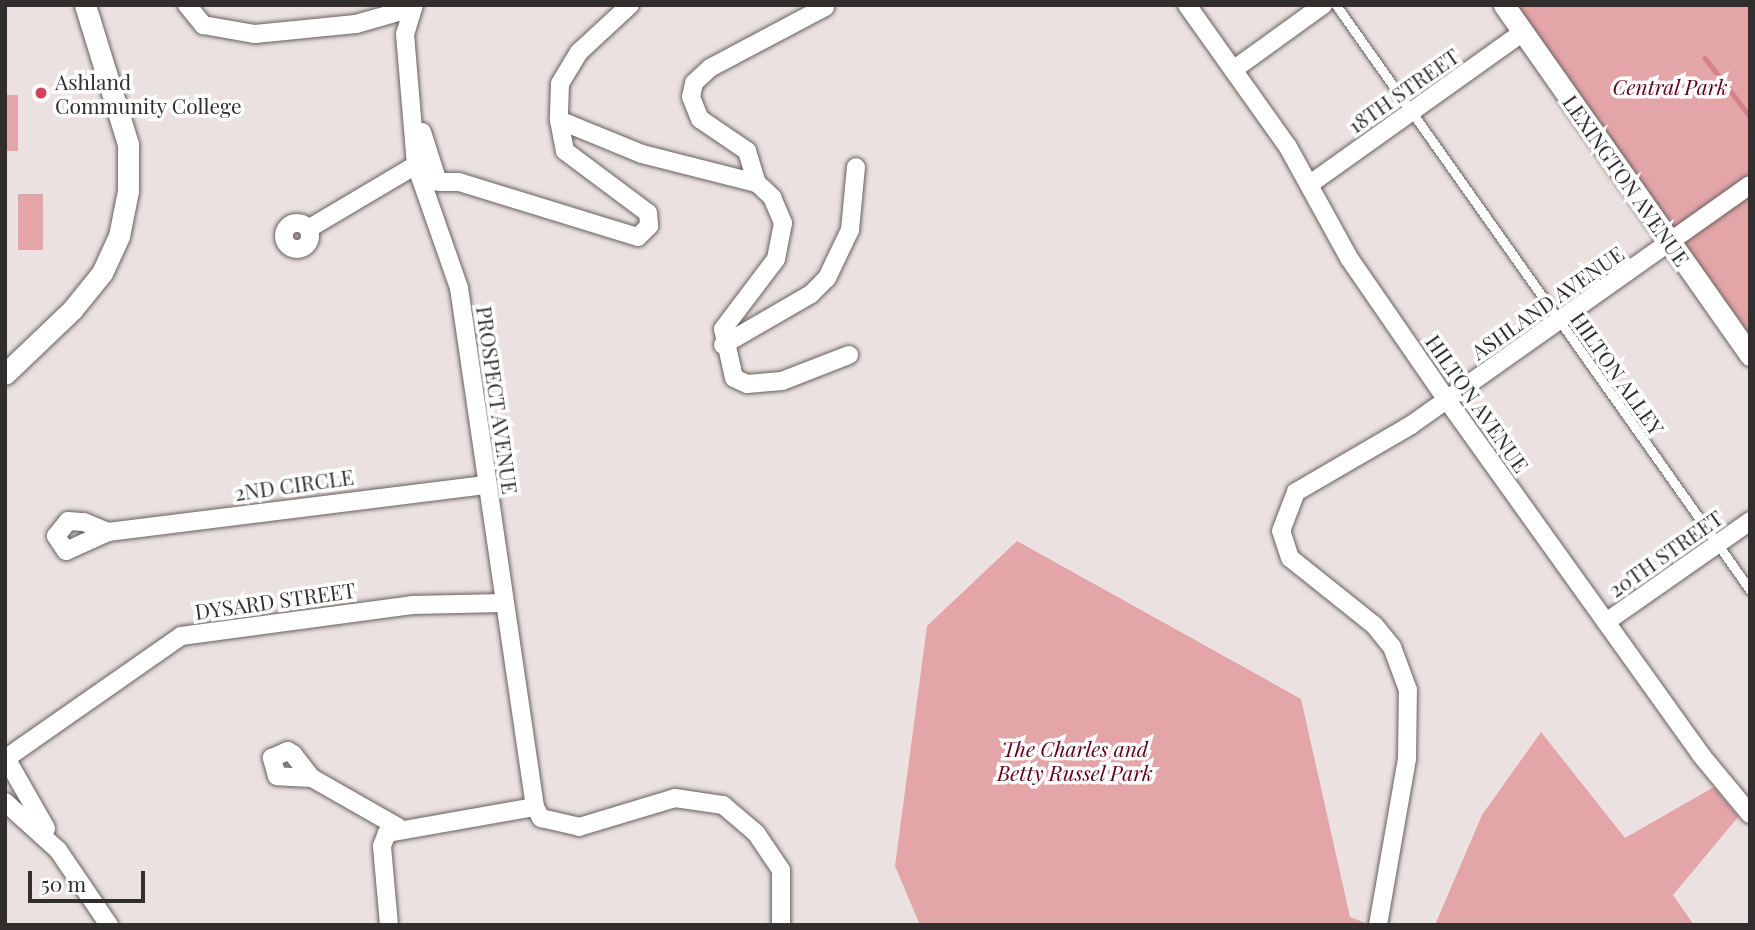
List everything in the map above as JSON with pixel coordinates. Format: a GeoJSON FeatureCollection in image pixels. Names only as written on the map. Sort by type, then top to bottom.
{"type":"FeatureCollection","features":[{"type":"Feature","properties":{"kind":"street"},"geometry":{"type":"LineString","coordinates":[[5,374],[72,310],[102,274],[119,236],[128,191],[128,144],[85,5]]}},
{"type":"Feature","properties":{"kind":"street"},"geometry":{"type":"LineString","coordinates":[[187,5],[203,25],[255,34],[337,27],[413,7]]}},
{"type":"Feature","properties":{"kind":"street"},"geometry":{"type":"LineString","coordinates":[[407,89],[438,182],[458,182],[638,237],[649,226],[648,214],[565,151],[559,120],[560,84],[579,51],[630,5]]}},
{"type":"Feature","properties":{"kind":"street","name":"HILTON AVENUE"},"geometry":{"type":"LineString","coordinates":[[1187,5],[1310,184],[1349,258],[1447,400],[1606,622],[1750,814]]}},
{"type":"Feature","properties":{"kind":"street"},"geometry":{"type":"LineString","coordinates":[[1233,70],[1324,5]]}},
{"type":"Feature","properties":{"kind":"street","name":"LEXINGTON AVENUE"},"geometry":{"type":"LineString","coordinates":[[1504,5],[1750,355]]}},
{"type":"Feature","properties":{"kind":"street","name":"PROSPECT AVENUE"},"geometry":{"type":"LineString","coordinates":[[413,7],[405,34],[407,89],[416,165],[459,288],[535,807]]}},
{"type":"Feature","properties":{"kind":"street"},"geometry":{"type":"LineString","coordinates":[[825,7],[694,83],[691,97],[700,120],[747,151],[757,183],[779,210],[780,247],[765,275],[729,314],[723,345],[734,378],[747,384],[782,381],[849,355]]}},
{"type":"Feature","properties":{"kind":"street","name":"18TH STREET"},"geometry":{"type":"LineString","coordinates":[[1310,184],[1523,32]]}},
{"type":"Feature","properties":{"kind":"street"},"geometry":{"type":"LineString","coordinates":[[559,120],[642,154],[757,183]]}},
{"type":"Feature","properties":{"kind":"street"},"geometry":{"type":"LineString","coordinates":[[308,229],[416,165]]}},
{"type":"Feature","properties":{"kind":"street"},"geometry":{"type":"LineString","coordinates":[[723,345],[811,294],[827,278],[850,230],[856,167]]}},
{"type":"Feature","properties":{"kind":"street","name":"ASHLAND AVENUE"},"geometry":{"type":"LineString","coordinates":[[1378,925],[1407,758],[1408,690],[1392,647],[1374,625],[1303,574],[1280,531],[1296,492],[1313,477],[1447,400],[1750,185]]}},
{"type":"Feature","properties":{"kind":"street","name":"2ND CIRCLE"},"geometry":{"type":"LineString","coordinates":[[108,532],[487,485]]}},
{"type":"Feature","properties":{"kind":"street","name":"20TH STREET"},"geometry":{"type":"LineString","coordinates":[[1606,622],[1750,522]]}},
{"type":"Feature","properties":{"kind":"street","name":"DYSARD STREET"},"geometry":{"type":"LineString","coordinates":[[58,849],[6,759],[181,636],[412,605],[504,603]]}},
{"type":"Feature","properties":{"kind":"street"},"geometry":{"type":"LineString","coordinates":[[312,778],[398,827],[535,807],[541,818],[579,827],[675,799],[723,805],[756,833],[781,870],[781,925]]}},
{"type":"Feature","properties":{"kind":"street"},"geometry":{"type":"LineString","coordinates":[[5,802],[58,849],[109,925]]}},
{"type":"Feature","properties":{"kind":"street"},"geometry":{"type":"LineString","coordinates":[[389,925],[382,846],[398,827]]}},
{"type":"Feature","properties":{"kind":"lane","name":"HILTON ALLEY"},"geometry":{"type":"LineString","coordinates":[[1336,5],[1750,590]]}},
{"type":"Feature","properties":{"kind":"green space","name":"Central Park"},"geometry":{"type":"Polygon","coordinates":[[[1516,5],[1750,5],[1750,335],[1516,5]]]}},
{"type":"Feature","properties":{"kind":"green space"},"geometry":{"type":"Polygon","coordinates":[[[5,95],[18,95],[18,151],[5,151],[5,95]]]}},
{"type":"Feature","properties":{"kind":"green space"},"geometry":{"type":"Polygon","coordinates":[[[18,194],[43,194],[43,250],[18,250],[18,194]]]}},
{"type":"Feature","properties":{"kind":"green space","name":"The Charles and Betty Russel Park"},"geometry":{"type":"Polygon","coordinates":[[[1017,541],[1301,699],[1350,917],[1371,925],[920,925],[895,866],[927,626],[1017,541]]]}},
{"type":"Feature","properties":{"kind":"green space"},"geometry":{"type":"Polygon","coordinates":[[[1541,732],[1625,838],[1714,787],[1738,817],[1673,895],[1694,925],[1435,925],[1482,815],[1541,732]]]}},
{"type":"Feature","properties":{"kind":"waterway"},"geometry":{"type":"LineString","coordinates":[[1705,58],[1750,116]]}},
{"type":"Feature","properties":{"kind":"place","name":"Ashland Community College"},"geometry":{"type":"Point","coordinates":[41,93]}}]}
